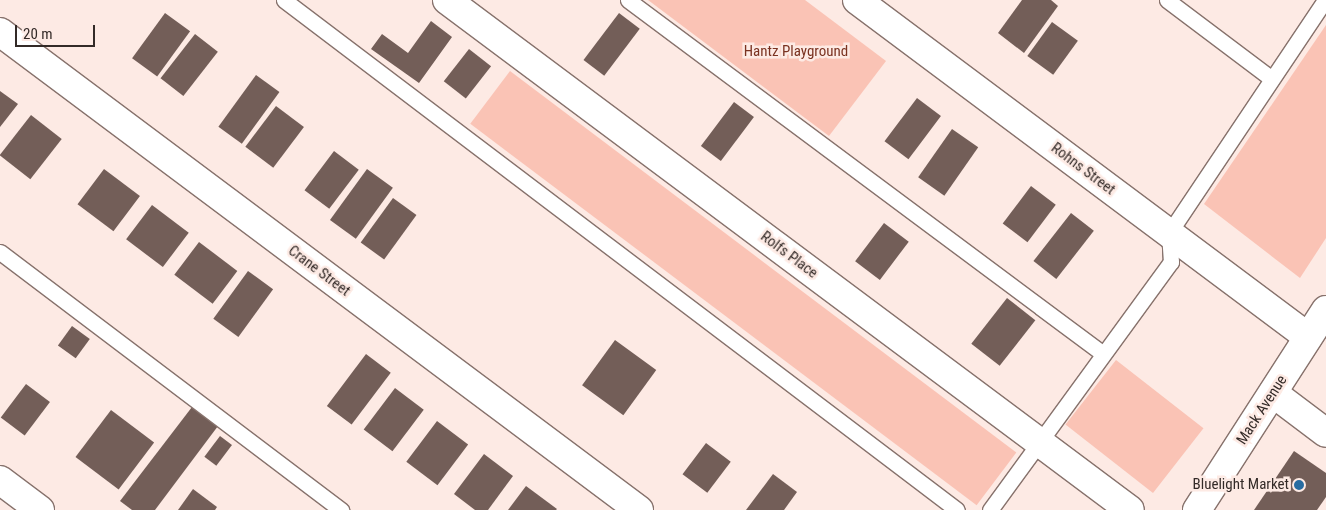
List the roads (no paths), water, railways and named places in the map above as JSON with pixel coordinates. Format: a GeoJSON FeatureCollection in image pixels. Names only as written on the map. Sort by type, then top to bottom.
{"type":"FeatureCollection","features":[{"type":"Feature","properties":{"kind":"street","name":"Rolfs Place"},"geometry":{"type":"LineString","coordinates":[[447,0],[1130,510]]}},
{"type":"Feature","properties":{"kind":"street","name":"Rohns Street"},"geometry":{"type":"LineString","coordinates":[[857,0],[1308,337]]}},
{"type":"Feature","properties":{"kind":"street","name":"Crane Street"},"geometry":{"type":"LineString","coordinates":[[0,32],[639,510]]}},
{"type":"Feature","properties":{"kind":"street","name":"Mack Avenue"},"geometry":{"type":"LineString","coordinates":[[1197,510],[1326,310]]}},
{"type":"Feature","properties":{"kind":"street"},"geometry":{"type":"LineString","coordinates":[[1273,393],[1326,433]]}},
{"type":"Feature","properties":{"kind":"street"},"geometry":{"type":"LineString","coordinates":[[0,480],[40,510]]}},
{"type":"Feature","properties":{"kind":"lane"},"geometry":{"type":"LineString","coordinates":[[284,0],[957,510]]}},
{"type":"Feature","properties":{"kind":"lane"},"geometry":{"type":"LineString","coordinates":[[628,0],[1102,353]]}},
{"type":"Feature","properties":{"kind":"lane"},"geometry":{"type":"LineString","coordinates":[[1167,0],[1272,79]]}},
{"type":"Feature","properties":{"kind":"lane"},"geometry":{"type":"LineString","coordinates":[[990,510],[1041,442],[1102,353],[1171,262],[1169,233],[1325,0]]}},
{"type":"Feature","properties":{"kind":"lane"},"geometry":{"type":"LineString","coordinates":[[0,252],[341,510]]}},
{"type":"Feature","properties":{"kind":"place","name":"Bluelight Market"},"geometry":{"type":"Point","coordinates":[1299,485]}},
{"type":"Feature","properties":{"kind":"park label","name":"Hantz Playground"},"geometry":{"type":"Point","coordinates":[796,52]}}]}
